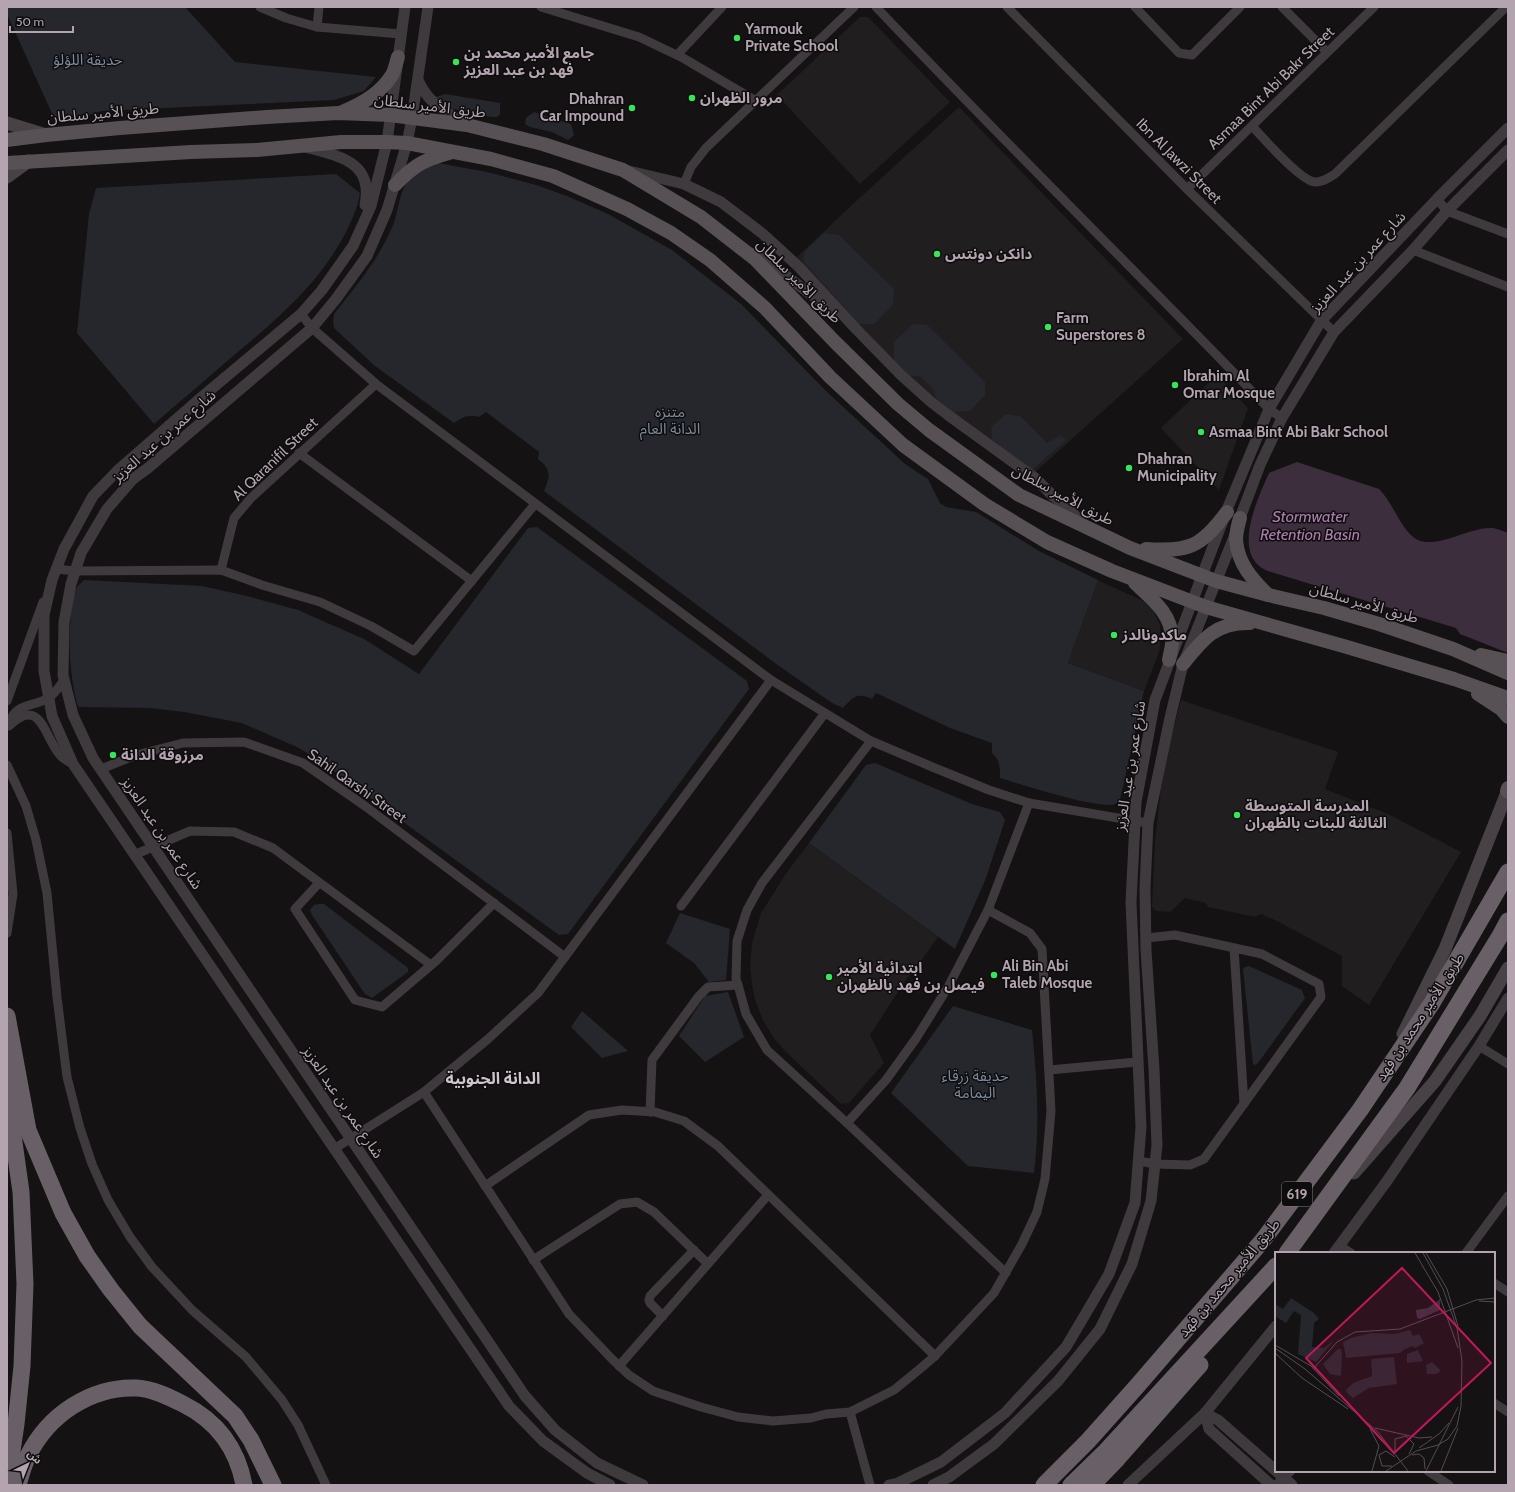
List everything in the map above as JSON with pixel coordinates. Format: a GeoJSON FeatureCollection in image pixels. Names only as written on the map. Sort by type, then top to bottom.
{"type":"FeatureCollection","features":[{"type":"Feature","properties":{"kind":"highway","name":"طريق الأمير محمد بن فهد"},"geometry":{"type":"LineString","coordinates":[[1044,1485],[1088,1441],[1263,1240],[1360,1110],[1432,1003],[1508,872]]}},
{"type":"Feature","properties":{"kind":"highway","name":"طريق الأمير محمد بن فهد"},"geometry":{"type":"LineString","coordinates":[[1288,1252],[1407,1088],[1508,921]]}},
{"type":"Feature","properties":{"kind":"highway"},"geometry":{"type":"LineString","coordinates":[[7,1016],[28,1130],[63,1213],[87,1256],[111,1290],[140,1326],[235,1416],[251,1440],[273,1485]]}},
{"type":"Feature","properties":{"kind":"highway"},"geometry":{"type":"LineString","coordinates":[[7,1069],[10,1114],[21,1192],[25,1284],[22,1366],[16,1424],[7,1485]]}},
{"type":"Feature","properties":{"kind":"highway","name":"طريق الأمير محمد بن فهد"},"geometry":{"type":"LineString","coordinates":[[1071,1485],[1106,1451],[1275,1268]]}},
{"type":"Feature","properties":{"kind":"highway"},"geometry":{"type":"LineString","coordinates":[[1092,1485],[1223,1340],[1275,1268]]}},
{"type":"Feature","properties":{"kind":"highway"},"geometry":{"type":"LineString","coordinates":[[18,1485],[27,1457],[40,1436],[65,1410],[87,1397],[114,1388],[139,1388],[164,1394],[195,1410],[216,1426],[233,1448],[242,1473],[244,1485]]}},
{"type":"Feature","properties":{"kind":"highway"},"geometry":{"type":"LineString","coordinates":[[1040,1485],[1062,1467]]}},
{"type":"Feature","properties":{"kind":"main road"},"geometry":{"type":"LineString","coordinates":[[338,113],[354,107],[378,90],[392,74],[398,57]]}},
{"type":"Feature","properties":{"kind":"main road","name":"طريق الأمير سلطان"},"geometry":{"type":"LineString","coordinates":[[7,140],[143,126],[338,113],[390,115],[468,125],[543,144],[622,170],[701,218],[745,250],[866,374],[898,404],[929,430],[1019,495],[1130,548],[1202,576],[1372,622],[1453,649],[1508,674]]}},
{"type":"Feature","properties":{"kind":"main road"},"geometry":{"type":"LineString","coordinates":[[7,123],[46,135]]}},
{"type":"Feature","properties":{"kind":"main road"},"geometry":{"type":"LineString","coordinates":[[7,163],[191,152],[257,150],[341,142],[387,142],[407,143],[491,159],[552,176],[627,209],[671,233],[710,260],[765,308],[830,377],[903,445],[984,504],[1047,542],[1131,578],[1206,607],[1347,646],[1454,679],[1508,698]]}},
{"type":"Feature","properties":{"kind":"main road"},"geometry":{"type":"LineString","coordinates":[[395,185],[408,171],[420,163],[431,158],[455,152]]}},
{"type":"Feature","properties":{"kind":"main road"},"geometry":{"type":"LineString","coordinates":[[7,177],[29,161]]}},
{"type":"Feature","properties":{"kind":"main road"},"geometry":{"type":"LineString","coordinates":[[1130,548],[1164,550],[1184,548],[1206,537],[1227,512]]}},
{"type":"Feature","properties":{"kind":"main road"},"geometry":{"type":"LineString","coordinates":[[1240,518],[1236,539],[1240,561],[1249,576],[1268,595]]}},
{"type":"Feature","properties":{"kind":"main road"},"geometry":{"type":"LineString","coordinates":[[1131,578],[1161,608],[1167,617],[1176,662],[1198,646],[1214,631],[1235,622],[1264,623]]}},
{"type":"Feature","properties":{"kind":"main road"},"geometry":{"type":"LineString","coordinates":[[1453,649],[1508,661]]}},
{"type":"Feature","properties":{"kind":"main road"},"geometry":{"type":"LineString","coordinates":[[1454,679],[1493,703],[1508,717]]}},
{"type":"Feature","properties":{"kind":"main road"},"geometry":{"type":"LineString","coordinates":[[1360,1110],[1407,1027],[1445,949],[1508,790]]}},
{"type":"Feature","properties":{"kind":"main road"},"geometry":{"type":"LineString","coordinates":[[1310,1222],[1435,1081],[1480,1016],[1508,968]]}},
{"type":"Feature","properties":{"kind":"street"},"geometry":{"type":"LineString","coordinates":[[260,7],[286,18],[317,27],[401,34]]}},
{"type":"Feature","properties":{"kind":"street"},"geometry":{"type":"LineString","coordinates":[[317,27],[319,7]]}},
{"type":"Feature","properties":{"kind":"street"},"geometry":{"type":"LineString","coordinates":[[7,701],[64,549],[94,496],[116,471],[301,314],[322,290],[353,246],[371,206],[387,142],[404,7]]}},
{"type":"Feature","properties":{"kind":"street","name":"شارع عمر بن عبد العزيز"},"geometry":{"type":"LineString","coordinates":[[428,7],[418,80],[407,143],[387,210],[367,256],[336,299],[312,328],[148,468],[133,479],[107,509],[81,553],[71,584],[64,622],[64,680],[73,715],[93,758],[525,1396],[555,1430],[598,1463],[642,1485]]}},
{"type":"Feature","properties":{"kind":"street"},"geometry":{"type":"LineString","coordinates":[[541,7],[638,37],[677,55],[756,101]]}},
{"type":"Feature","properties":{"kind":"street"},"geometry":{"type":"LineString","coordinates":[[677,55],[722,7]]}},
{"type":"Feature","properties":{"kind":"street"},"geometry":{"type":"LineString","coordinates":[[684,184],[690,167],[706,148],[854,7]]}},
{"type":"Feature","properties":{"kind":"street"},"geometry":{"type":"LineString","coordinates":[[876,7],[1010,147],[1144,280],[1269,409],[1282,418]]}},
{"type":"Feature","properties":{"kind":"street","name":"Ibn Al Jawzi Street"},"geometry":{"type":"LineString","coordinates":[[1007,7],[1187,189],[1334,332]]}},
{"type":"Feature","properties":{"kind":"street"},"geometry":{"type":"LineString","coordinates":[[1135,7],[1179,53],[1192,55],[1240,7]]}},
{"type":"Feature","properties":{"kind":"street"},"geometry":{"type":"LineString","coordinates":[[1282,7],[1327,52]]}},
{"type":"Feature","properties":{"kind":"street","name":"Asmaa Bint Abi Bakr Street"},"geometry":{"type":"LineString","coordinates":[[1187,189],[1374,7]]}},
{"type":"Feature","properties":{"kind":"street"},"geometry":{"type":"LineString","coordinates":[[1252,126],[1301,176],[1313,182],[1325,180],[1335,174],[1506,7]]}},
{"type":"Feature","properties":{"kind":"street"},"geometry":{"type":"LineString","coordinates":[[418,80],[426,95],[435,105],[468,125]]}},
{"type":"Feature","properties":{"kind":"street","name":"شارع عمر بن عبد العزيز"},"geometry":{"type":"LineString","coordinates":[[889,1485],[898,1483],[941,1462],[1005,1413],[1066,1347],[1109,1274],[1134,1204],[1141,1127],[1131,902],[1136,802],[1155,700],[1176,662],[1193,601],[1202,576],[1269,409],[1322,321],[1437,199],[1508,128]]}},
{"type":"Feature","properties":{"kind":"street"},"geometry":{"type":"LineString","coordinates":[[301,146],[336,155],[349,161],[363,177],[367,196],[360,231]]}},
{"type":"Feature","properties":{"kind":"street"},"geometry":{"type":"LineString","coordinates":[[933,1485],[949,1477],[994,1444],[1058,1381],[1100,1329],[1132,1264],[1151,1201],[1157,1145],[1146,938],[1145,888],[1148,823],[1170,718],[1176,662],[1194,634],[1206,607],[1238,527],[1260,465],[1282,418],[1334,332],[1413,250],[1447,211],[1508,150]]}},
{"type":"Feature","properties":{"kind":"street"},"geometry":{"type":"LineString","coordinates":[[622,170],[684,184],[722,202],[763,234],[799,267],[857,330],[901,375],[931,402],[1035,478],[1087,528]]}},
{"type":"Feature","properties":{"kind":"street"},"geometry":{"type":"LineString","coordinates":[[1437,199],[1447,211],[1508,234]]}},
{"type":"Feature","properties":{"kind":"street"},"geometry":{"type":"LineString","coordinates":[[745,250],[763,258],[857,330]]}},
{"type":"Feature","properties":{"kind":"street"},"geometry":{"type":"LineString","coordinates":[[1413,250],[1508,287]]}},
{"type":"Feature","properties":{"kind":"street"},"geometry":{"type":"LineString","coordinates":[[301,314],[312,328],[376,384],[770,680],[871,741],[983,787],[1029,803],[1148,823]]}},
{"type":"Feature","properties":{"kind":"street","name":"Al Qaranifil Street"},"geometry":{"type":"LineString","coordinates":[[221,570],[234,518],[250,498],[376,384]]}},
{"type":"Feature","properties":{"kind":"street"},"geometry":{"type":"LineString","coordinates":[[299,454],[472,581]]}},
{"type":"Feature","properties":{"kind":"street"},"geometry":{"type":"LineString","coordinates":[[56,569],[221,570],[262,585],[320,602],[371,626],[414,651],[536,504]]}},
{"type":"Feature","properties":{"kind":"street"},"geometry":{"type":"LineString","coordinates":[[52,580],[44,615],[44,671],[52,716],[73,764],[509,1406],[543,1441],[587,1473],[610,1485]]}},
{"type":"Feature","properties":{"kind":"street"},"geometry":{"type":"LineString","coordinates":[[8,728],[11,718],[16,710],[49,698],[64,680]]}},
{"type":"Feature","properties":{"kind":"street"},"geometry":{"type":"LineString","coordinates":[[334,1149],[424,1092],[488,1039],[538,993],[770,680]]}},
{"type":"Feature","properties":{"kind":"street"},"geometry":{"type":"LineString","coordinates":[[682,906],[825,713]]}},
{"type":"Feature","properties":{"kind":"street"},"geometry":{"type":"LineString","coordinates":[[8,728],[16,719],[24,716],[31,715],[37,718],[42,723],[60,756],[73,764]]}},
{"type":"Feature","properties":{"kind":"street"},"geometry":{"type":"LineString","coordinates":[[871,741],[762,883],[747,910],[737,941],[736,979],[746,1014],[767,1050],[1006,1273]]}},
{"type":"Feature","properties":{"kind":"street","name":"Sahil Qarshi Street"},"geometry":{"type":"LineString","coordinates":[[101,769],[136,755],[183,743],[244,742],[303,763],[365,806],[565,957]]}},
{"type":"Feature","properties":{"kind":"street"},"geometry":{"type":"LineString","coordinates":[[7,765],[26,806],[36,840],[47,893],[57,997],[67,1077],[80,1128],[92,1164],[108,1200],[130,1237],[152,1267],[192,1310],[246,1357],[282,1400],[298,1425],[326,1485]]}},
{"type":"Feature","properties":{"kind":"street"},"geometry":{"type":"LineString","coordinates":[[847,1124],[886,1080],[948,987],[988,910],[1029,803]]}},
{"type":"Feature","properties":{"kind":"street"},"geometry":{"type":"LineString","coordinates":[[134,855],[190,831],[234,832],[273,848],[431,965]]}},
{"type":"Feature","properties":{"kind":"street"},"geometry":{"type":"LineString","coordinates":[[7,833],[13,894],[7,933]]}},
{"type":"Feature","properties":{"kind":"street"},"geometry":{"type":"LineString","coordinates":[[319,883],[295,909],[355,1000],[382,1007],[431,965],[494,903]]}},
{"type":"Feature","properties":{"kind":"street"},"geometry":{"type":"LineString","coordinates":[[424,1092],[569,1314],[629,1375],[653,1391],[701,1407],[738,1416],[773,1421],[811,1418],[826,1414],[850,1412],[894,1390],[935,1356],[994,1293],[1022,1244],[1037,1212],[1045,1179],[1051,1111],[1042,949],[1030,932],[988,910]]}},
{"type":"Feature","properties":{"kind":"street"},"geometry":{"type":"LineString","coordinates":[[1138,1161],[1156,1164],[1190,1165],[1204,1159],[1321,997],[1318,984],[1262,954],[1174,935],[1146,938]]}},
{"type":"Feature","properties":{"kind":"street"},"geometry":{"type":"LineString","coordinates":[[1234,948],[1244,1104]]}},
{"type":"Feature","properties":{"kind":"street"},"geometry":{"type":"LineString","coordinates":[[650,1112],[652,1060],[698,996],[704,990],[708,988],[738,986]]}},
{"type":"Feature","properties":{"kind":"street"},"geometry":{"type":"LineString","coordinates":[[1348,1252],[1337,1249],[1387,1181],[1479,1046],[1508,998]]}},
{"type":"Feature","properties":{"kind":"street"},"geometry":{"type":"LineString","coordinates":[[1479,1046],[1508,1064]]}},
{"type":"Feature","properties":{"kind":"street"},"geometry":{"type":"LineString","coordinates":[[1049,1070],[1137,1062]]}},
{"type":"Feature","properties":{"kind":"street"},"geometry":{"type":"LineString","coordinates":[[485,1186],[589,1115],[622,1110],[650,1112],[684,1121],[718,1146],[935,1356]]}},
{"type":"Feature","properties":{"kind":"street"},"geometry":{"type":"LineString","coordinates":[[619,1366],[768,1196]]}},
{"type":"Feature","properties":{"kind":"street"},"geometry":{"type":"LineString","coordinates":[[1467,1252],[1508,1196]]}},
{"type":"Feature","properties":{"kind":"street"},"geometry":{"type":"LineString","coordinates":[[534,1260],[620,1204],[637,1202],[654,1212],[708,1264]]}},
{"type":"Feature","properties":{"kind":"street"},"geometry":{"type":"LineString","coordinates":[[663,1316],[650,1303],[650,1296],[694,1250]]}},
{"type":"Feature","properties":{"kind":"street"},"geometry":{"type":"LineString","coordinates":[[1495,1284],[1508,1292]]}},
{"type":"Feature","properties":{"kind":"street"},"geometry":{"type":"LineString","coordinates":[[1128,1485],[1205,1413],[1275,1327]]}},
{"type":"Feature","properties":{"kind":"street"},"geometry":{"type":"LineString","coordinates":[[1495,1404],[1508,1412]]}},
{"type":"Feature","properties":{"kind":"street"},"geometry":{"type":"LineString","coordinates":[[850,1412],[870,1485]]}},
{"type":"Feature","properties":{"kind":"street"},"geometry":{"type":"LineString","coordinates":[[1205,1413],[1218,1420],[1275,1470]]}},
{"type":"Feature","properties":{"kind":"street"},"geometry":{"type":"LineString","coordinates":[[1205,1413],[1209,1429],[1271,1485]]}},
{"type":"Feature","properties":{"kind":"street"},"geometry":{"type":"LineString","coordinates":[[1277,1472],[1286,1480]]}},
{"type":"Feature","properties":{"kind":"street"},"geometry":{"type":"LineString","coordinates":[[1430,1472],[1449,1485]]}},
{"type":"Feature","properties":{"kind":"shaded area"},"geometry":{"type":"Polygon","coordinates":[[[860,17],[868,17],[950,102],[860,184],[777,95],[860,17]]]}},
{"type":"Feature","properties":{"kind":"shaded area"},"geometry":{"type":"Polygon","coordinates":[[[959,107],[1183,339],[1033,474],[933,400],[894,364],[797,257],[959,107]]]}},
{"type":"Feature","properties":{"kind":"shaded area"},"geometry":{"type":"Polygon","coordinates":[[[1217,375],[1248,408],[1219,490],[1161,428],[1217,375]]]}},
{"type":"Feature","properties":{"kind":"shaded area"},"geometry":{"type":"Polygon","coordinates":[[[1098,580],[1143,601],[1154,612],[1160,625],[1161,638],[1159,652],[1144,691],[1068,663],[1098,580]]]}},
{"type":"Feature","properties":{"kind":"shaded area"},"geometry":{"type":"Polygon","coordinates":[[[1181,700],[1338,752],[1325,789],[1390,815],[1461,852],[1369,1005],[1342,986],[1342,956],[1279,922],[1261,914],[1255,917],[1208,907],[1206,903],[1185,898],[1170,912],[1156,911],[1152,907],[1155,841],[1161,788],[1169,746],[1181,700]]]}},
{"type":"Feature","properties":{"kind":"shaded area","name":"ابتدائية الأمير فيصل بن فهد بالظهران"},"geometry":{"type":"Polygon","coordinates":[[[809,843],[938,937],[916,968],[913,969],[870,1035],[884,1063],[849,1103],[841,1104],[785,1051],[773,1037],[763,1020],[755,1000],[752,984],[750,966],[752,943],[761,913],[787,872],[809,843]]]}},
{"type":"Feature","properties":{"kind":"green space","name":"حديقة اللؤلؤ"},"geometry":{"type":"Polygon","coordinates":[[[7,7],[185,7],[235,62],[376,77],[364,91],[334,100],[102,111],[85,116],[54,118],[7,14],[7,7]]]}},
{"type":"Feature","properties":{"kind":"green space"},"geometry":{"type":"Polygon","coordinates":[[[445,94],[500,103],[500,114],[497,117],[491,117],[449,108],[436,97],[445,94]]]}},
{"type":"Feature","properties":{"kind":"green space"},"geometry":{"type":"Polygon","coordinates":[[[534,112],[571,124],[574,135],[568,140],[552,132],[530,127],[525,124],[526,118],[534,112]]]}},
{"type":"Feature","properties":{"kind":"green space","name":"متنزه الدانة العام"},"geometry":{"type":"Polygon","coordinates":[[[438,163],[487,172],[536,185],[567,196],[608,214],[672,250],[741,304],[826,391],[905,464],[928,479],[940,503],[946,507],[976,512],[1039,551],[1098,580],[1068,663],[1144,691],[1120,800],[1116,804],[1107,805],[1093,803],[1059,796],[1000,778],[999,764],[997,758],[992,753],[992,743],[950,728],[876,693],[872,699],[863,696],[853,698],[843,708],[832,703],[779,666],[544,491],[548,481],[548,470],[538,459],[539,452],[486,412],[479,417],[466,417],[454,423],[375,366],[334,328],[334,314],[374,261],[393,225],[407,182],[417,172],[438,163]]]}},
{"type":"Feature","properties":{"kind":"green space"},"geometry":{"type":"Polygon","coordinates":[[[336,174],[360,193],[356,210],[344,236],[321,271],[308,287],[265,329],[154,424],[77,333],[89,214],[96,188],[336,174]]]}},
{"type":"Feature","properties":{"kind":"green space"},"geometry":{"type":"Polygon","coordinates":[[[824,233],[839,235],[894,289],[893,305],[874,324],[859,324],[803,261],[805,251],[824,233]]]}},
{"type":"Feature","properties":{"kind":"green space"},"geometry":{"type":"Polygon","coordinates":[[[913,324],[927,325],[985,382],[985,395],[970,411],[952,412],[937,401],[933,389],[921,377],[907,375],[894,364],[894,342],[913,324]]]}},
{"type":"Feature","properties":{"kind":"green space"},"geometry":{"type":"Polygon","coordinates":[[[1006,414],[1020,416],[1047,443],[1061,435],[1066,440],[1032,470],[992,440],[991,427],[1006,414]]]}},
{"type":"Feature","properties":{"kind":"green space"},"geometry":{"type":"Polygon","coordinates":[[[537,527],[747,681],[749,689],[568,934],[559,935],[318,760],[299,748],[242,723],[184,712],[150,708],[79,707],[77,704],[70,660],[70,626],[75,593],[77,587],[84,580],[202,586],[247,596],[298,610],[364,639],[419,674],[528,528],[537,527]]]}},
{"type":"Feature","properties":{"kind":"green space"},"geometry":{"type":"Polygon","coordinates":[[[875,763],[972,804],[1000,812],[1005,820],[986,878],[955,949],[809,843],[866,765],[875,763]]]}},
{"type":"Feature","properties":{"kind":"green space"},"geometry":{"type":"Polygon","coordinates":[[[324,904],[408,968],[408,972],[372,998],[365,994],[312,915],[310,910],[314,905],[324,904]]]}},
{"type":"Feature","properties":{"kind":"green space"},"geometry":{"type":"Polygon","coordinates":[[[680,913],[730,929],[726,980],[709,982],[694,963],[666,943],[680,913]]]}},
{"type":"Feature","properties":{"kind":"green space"},"geometry":{"type":"Polygon","coordinates":[[[1249,966],[1302,990],[1305,998],[1258,1063],[1255,1065],[1253,1064],[1243,969],[1249,966]]]}},
{"type":"Feature","properties":{"kind":"green space"},"geometry":{"type":"Polygon","coordinates":[[[728,992],[744,1037],[705,1062],[679,1036],[705,996],[728,992]]]}},
{"type":"Feature","properties":{"kind":"green space","name":"حديقة زرقاء اليمامة"},"geometry":{"type":"Polygon","coordinates":[[[953,1006],[1032,1030],[1037,1102],[1037,1137],[1034,1173],[968,1166],[891,1093],[953,1006]]]}},
{"type":"Feature","properties":{"kind":"green space"},"geometry":{"type":"Polygon","coordinates":[[[582,1011],[628,1051],[602,1058],[571,1027],[582,1011]]]}},
{"type":"Feature","properties":{"kind":"water","name":"Stormwater Retention Basin"},"geometry":{"type":"Polygon","coordinates":[[[1297,462],[1379,489],[1408,532],[1413,537],[1421,541],[1440,541],[1483,528],[1499,529],[1508,533],[1508,653],[1460,634],[1456,628],[1271,572],[1258,565],[1251,555],[1249,542],[1253,513],[1258,498],[1269,473],[1297,462]]]}},
{"type":"Feature","properties":{"kind":"place","name":"Yarmouk Private School"},"geometry":{"type":"Point","coordinates":[737,38]}},
{"type":"Feature","properties":{"kind":"place","name":"جامع الأمير محمد بن فهد بن عبد العزيز"},"geometry":{"type":"Point","coordinates":[456,62]}},
{"type":"Feature","properties":{"kind":"place","name":"مرور الظهران"},"geometry":{"type":"Point","coordinates":[692,98]}},
{"type":"Feature","properties":{"kind":"place","name":"Dhahran Car Impound"},"geometry":{"type":"Point","coordinates":[632,108]}},
{"type":"Feature","properties":{"kind":"place","name":"دانكن دونتس"},"geometry":{"type":"Point","coordinates":[937,254]}},
{"type":"Feature","properties":{"kind":"place","name":"Farm Superstores 8"},"geometry":{"type":"Point","coordinates":[1048,327]}},
{"type":"Feature","properties":{"kind":"place","name":"Ibrahim Al Omar Mosque"},"geometry":{"type":"Point","coordinates":[1175,385]}},
{"type":"Feature","properties":{"kind":"place","name":"Asmaa Bint Abi Bakr School"},"geometry":{"type":"Point","coordinates":[1201,432]}},
{"type":"Feature","properties":{"kind":"place","name":"Dhahran Municipality"},"geometry":{"type":"Point","coordinates":[1129,468]}},
{"type":"Feature","properties":{"kind":"place","name":"ماكدونالدز"},"geometry":{"type":"Point","coordinates":[1114,635]}},
{"type":"Feature","properties":{"kind":"place","name":"مرزوقة الدانة"},"geometry":{"type":"Point","coordinates":[113,755]}},
{"type":"Feature","properties":{"kind":"place","name":"المدرسة المتوسطة الثالثة للبنات بالظهران"},"geometry":{"type":"Point","coordinates":[1237,815]}},
{"type":"Feature","properties":{"kind":"place","name":"Ali Bin Abi Taleb Mosque"},"geometry":{"type":"Point","coordinates":[994,975]}},
{"type":"Feature","properties":{"kind":"place","name":"ابتدائية الأمير فيصل بن فهد بالظهران"},"geometry":{"type":"Point","coordinates":[829,977]}},
{"type":"Feature","properties":{"kind":"district","name":"الدانة الجنوبية"},"geometry":{"type":"Point","coordinates":[493,1078]}}]}
